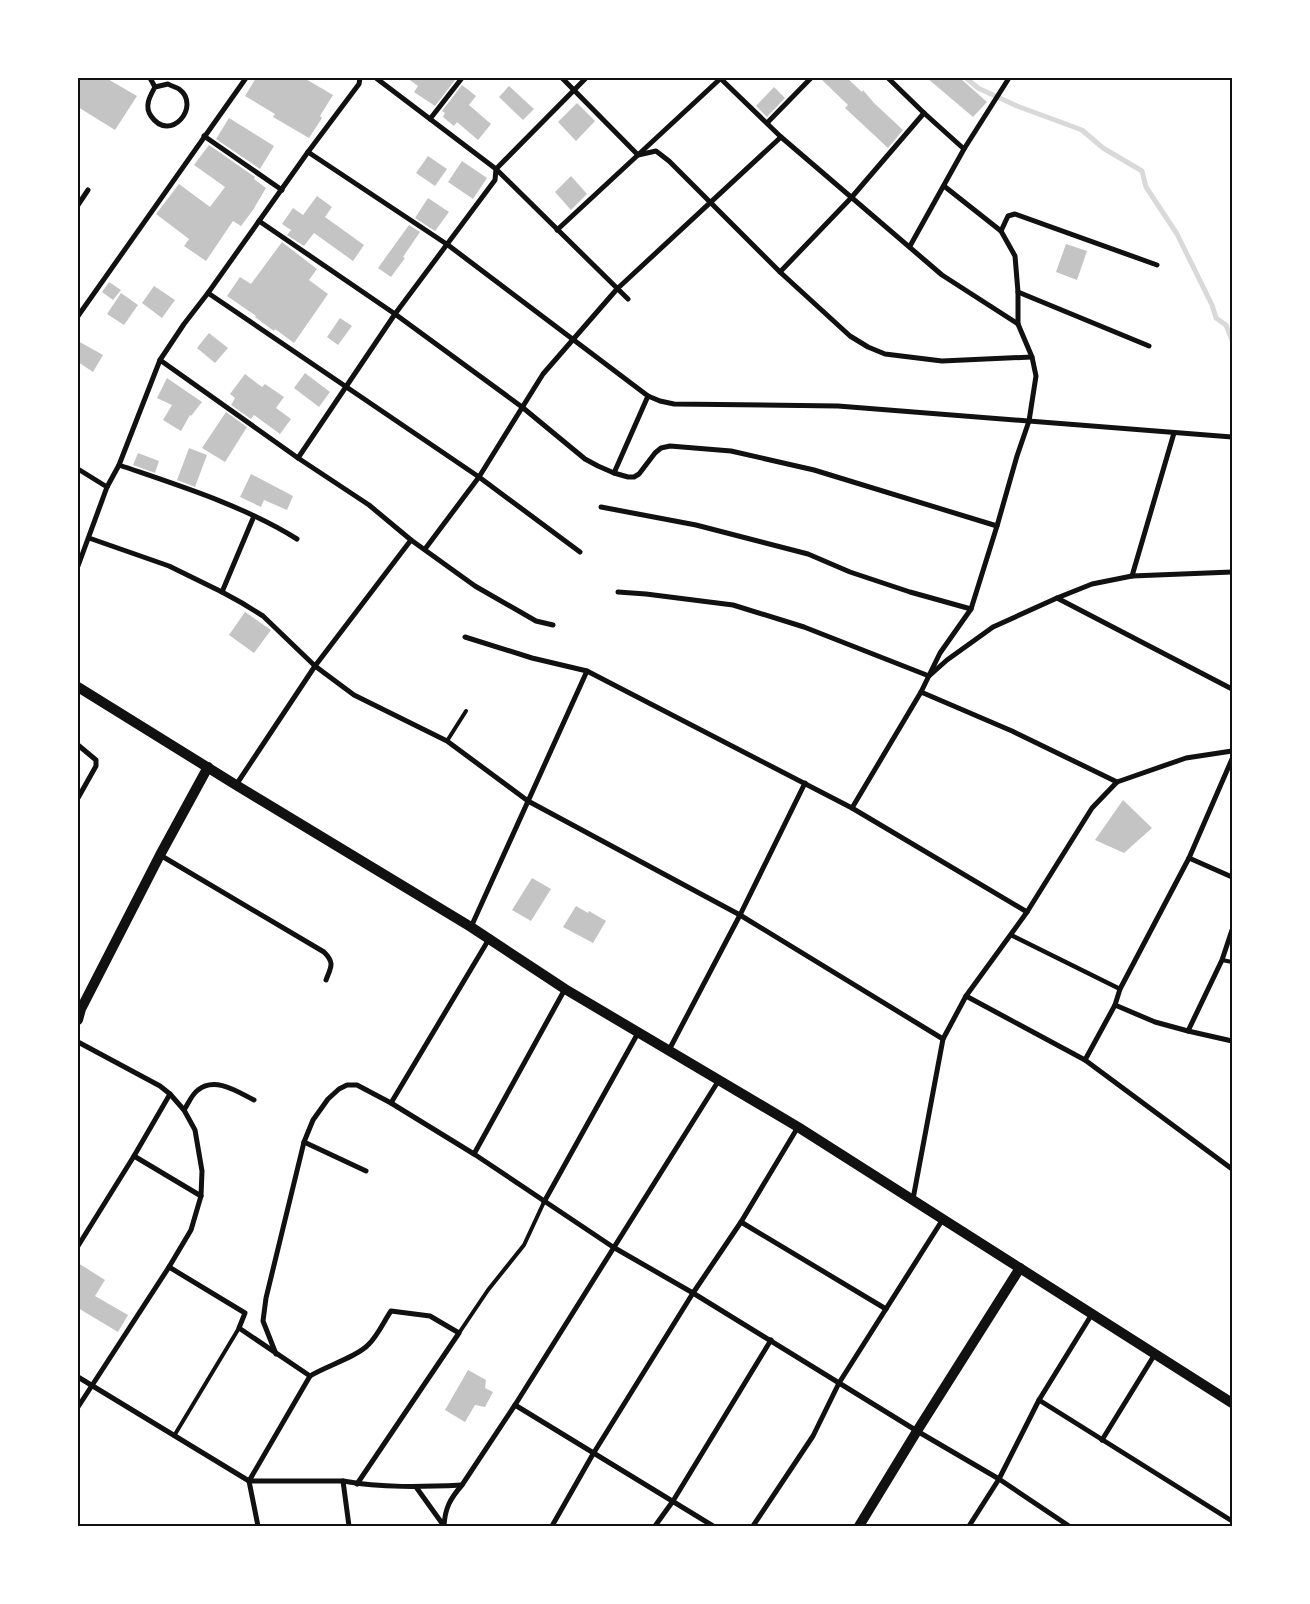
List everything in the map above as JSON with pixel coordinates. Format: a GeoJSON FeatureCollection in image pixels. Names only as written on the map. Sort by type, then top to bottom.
{"type":"FeatureCollection","features":[{"type":"Feature","properties":{"kind":"main road"},"geometry":{"type":"LineString","coordinates":[[78,686],[236,785],[471,927],[565,989],[798,1127],[1232,1404]]}},
{"type":"Feature","properties":{"kind":"main road"},"geometry":{"type":"LineString","coordinates":[[78,1020],[80,1008],[208,767]]}},
{"type":"Feature","properties":{"kind":"main road"},"geometry":{"type":"LineString","coordinates":[[859,1526],[917,1430],[1020,1268]]}},
{"type":"Feature","properties":{"kind":"street"},"geometry":{"type":"LineString","coordinates":[[150,78],[155,87]]}},
{"type":"Feature","properties":{"kind":"street"},"geometry":{"type":"LineString","coordinates":[[78,316],[246,78]]}},
{"type":"Feature","properties":{"kind":"street"},"geometry":{"type":"LineString","coordinates":[[78,566],[107,487],[119,465],[160,360],[308,152],[359,84],[360,78]]}},
{"type":"Feature","properties":{"kind":"street"},"geometry":{"type":"LineString","coordinates":[[376,78],[496,169],[628,299]]}},
{"type":"Feature","properties":{"kind":"street"},"geometry":{"type":"LineString","coordinates":[[430,120],[462,78]]}},
{"type":"Feature","properties":{"kind":"street"},"geometry":{"type":"LineString","coordinates":[[562,78],[638,155]]}},
{"type":"Feature","properties":{"kind":"street"},"geometry":{"type":"LineString","coordinates":[[298,458],[395,314],[495,180],[496,169],[586,78]]}},
{"type":"Feature","properties":{"kind":"street"},"geometry":{"type":"LineString","coordinates":[[557,230],[720,78],[781,137],[942,275],[1018,324]]}},
{"type":"Feature","properties":{"kind":"street"},"geometry":{"type":"LineString","coordinates":[[767,123],[811,78]]}},
{"type":"Feature","properties":{"kind":"street"},"geometry":{"type":"LineString","coordinates":[[888,78],[964,149]]}},
{"type":"Feature","properties":{"kind":"street"},"geometry":{"type":"LineString","coordinates":[[910,246],[964,149],[1009,78]]}},
{"type":"Feature","properties":{"kind":"street"},"geometry":{"type":"LineString","coordinates":[[168,84],[179,89],[186,99],[186,112],[178,122],[166,126],[155,122],[148,112],[148,98],[155,87],[168,84]]}},
{"type":"Feature","properties":{"kind":"street"},"geometry":{"type":"LineString","coordinates":[[780,272],[851,198],[924,113]]}},
{"type":"Feature","properties":{"kind":"street"},"geometry":{"type":"LineString","coordinates":[[204,136],[282,190]]}},
{"type":"Feature","properties":{"kind":"street"},"geometry":{"type":"LineString","coordinates":[[424,549],[480,477],[543,374],[617,289],[781,137]]}},
{"type":"Feature","properties":{"kind":"street"},"geometry":{"type":"LineString","coordinates":[[638,155],[656,151],[668,161],[780,272],[850,336],[868,347],[885,354],[942,361],[1032,357]]}},
{"type":"Feature","properties":{"kind":"street"},"geometry":{"type":"LineString","coordinates":[[308,152],[448,245],[648,396],[660,401],[674,404],[838,406],[1232,437]]}},
{"type":"Feature","properties":{"kind":"street"},"geometry":{"type":"LineString","coordinates":[[852,808],[921,692],[940,652],[971,609],[1029,421],[1036,376],[1032,357],[1018,324],[1015,256],[1001,231],[944,186]]}},
{"type":"Feature","properties":{"kind":"street"},"geometry":{"type":"LineString","coordinates":[[78,205],[88,190]]}},
{"type":"Feature","properties":{"kind":"street"},"geometry":{"type":"LineString","coordinates":[[1001,231],[1008,216],[1015,214],[1157,265]]}},
{"type":"Feature","properties":{"kind":"street"},"geometry":{"type":"LineString","coordinates":[[259,221],[395,314],[522,407],[585,459],[614,474],[634,477],[639,474],[655,453],[661,448],[670,446],[731,451],[814,470],[997,526]]}},
{"type":"Feature","properties":{"kind":"street"},"geometry":{"type":"LineString","coordinates":[[1018,292],[1149,346]]}},
{"type":"Feature","properties":{"kind":"street"},"geometry":{"type":"LineString","coordinates":[[208,293],[480,477],[580,552]]}},
{"type":"Feature","properties":{"kind":"street"},"geometry":{"type":"LineString","coordinates":[[160,360],[298,458],[369,505],[411,540],[475,586],[536,621],[553,626]]}},
{"type":"Feature","properties":{"kind":"street"},"geometry":{"type":"LineString","coordinates":[[614,474],[648,396]]}},
{"type":"Feature","properties":{"kind":"street"},"geometry":{"type":"LineString","coordinates":[[1132,576],[1174,433]]}},
{"type":"Feature","properties":{"kind":"street"},"geometry":{"type":"LineString","coordinates":[[119,465],[218,500],[279,528],[297,539]]}},
{"type":"Feature","properties":{"kind":"street"},"geometry":{"type":"LineString","coordinates":[[78,469],[107,487]]}},
{"type":"Feature","properties":{"kind":"street"},"geometry":{"type":"LineString","coordinates":[[601,507],[696,525],[808,554],[910,592],[971,609]]}},
{"type":"Feature","properties":{"kind":"street"},"geometry":{"type":"LineString","coordinates":[[222,592],[254,516]]}},
{"type":"Feature","properties":{"kind":"street"},"geometry":{"type":"LineString","coordinates":[[89,538],[169,566],[222,592],[263,616],[315,666],[354,695],[447,741],[528,801],[740,915],[943,1039]]}},
{"type":"Feature","properties":{"kind":"street"},"geometry":{"type":"LineString","coordinates":[[236,785],[315,666],[411,540]]}},
{"type":"Feature","properties":{"kind":"street"},"geometry":{"type":"LineString","coordinates":[[929,676],[947,660],[993,627],[1092,584],[1132,576],[1232,572]]}},
{"type":"Feature","properties":{"kind":"street"},"geometry":{"type":"LineString","coordinates":[[618,592],[733,605],[804,627],[929,676]]}},
{"type":"Feature","properties":{"kind":"street"},"geometry":{"type":"LineString","coordinates":[[1057,598],[1232,689]]}},
{"type":"Feature","properties":{"kind":"street"},"geometry":{"type":"LineString","coordinates":[[465,637],[532,658],[587,671],[852,808],[1027,912]]}},
{"type":"Feature","properties":{"kind":"street"},"geometry":{"type":"LineString","coordinates":[[471,927],[587,671]]}},
{"type":"Feature","properties":{"kind":"street"},"geometry":{"type":"LineString","coordinates":[[921,692],[1012,731],[1117,782]]}},
{"type":"Feature","properties":{"kind":"street"},"geometry":{"type":"LineString","coordinates":[[78,745],[96,760],[96,766],[78,798]]}},
{"type":"Feature","properties":{"kind":"street"},"geometry":{"type":"LineString","coordinates":[[913,1200],[943,1039],[966,996],[1027,912],[1092,808],[1117,782],[1186,758],[1232,751]]}},
{"type":"Feature","properties":{"kind":"street"},"geometry":{"type":"LineString","coordinates":[[1085,1060],[1189,858],[1232,759]]}},
{"type":"Feature","properties":{"kind":"street"},"geometry":{"type":"LineString","coordinates":[[669,1051],[740,915],[805,783]]}},
{"type":"Feature","properties":{"kind":"street"},"geometry":{"type":"LineString","coordinates":[[160,855],[324,952],[330,958],[332,965],[326,980]]}},
{"type":"Feature","properties":{"kind":"street"},"geometry":{"type":"LineString","coordinates":[[1189,858],[1232,877]]}},
{"type":"Feature","properties":{"kind":"street"},"geometry":{"type":"LineString","coordinates":[[1188,1032],[1222,960],[1232,930]]}},
{"type":"Feature","properties":{"kind":"street"},"geometry":{"type":"LineString","coordinates":[[1010,935],[1120,989]]}},
{"type":"Feature","properties":{"kind":"street"},"geometry":{"type":"LineString","coordinates":[[391,1103],[489,939]]}},
{"type":"Feature","properties":{"kind":"street"},"geometry":{"type":"LineString","coordinates":[[474,1154],[565,989]]}},
{"type":"Feature","properties":{"kind":"street"},"geometry":{"type":"LineString","coordinates":[[966,996],[1085,1060],[1232,1169]]}},
{"type":"Feature","properties":{"kind":"street"},"geometry":{"type":"LineString","coordinates":[[1115,1005],[1155,1022],[1188,1032],[1232,1041]]}},
{"type":"Feature","properties":{"kind":"street"},"geometry":{"type":"LineString","coordinates":[[544,1202],[639,1032]]}},
{"type":"Feature","properties":{"kind":"street"},"geometry":{"type":"LineString","coordinates":[[78,1042],[160,1086],[170,1094],[184,1110],[195,1130],[202,1171],[201,1196],[191,1230],[78,1407]]}},
{"type":"Feature","properties":{"kind":"street"},"geometry":{"type":"LineString","coordinates":[[444,1526],[445,1512],[453,1496],[515,1405],[719,1080]]}},
{"type":"Feature","properties":{"kind":"street"},"geometry":{"type":"LineString","coordinates":[[276,1354],[263,1322],[266,1298],[304,1142],[313,1120],[328,1099],[347,1084],[357,1085],[391,1103],[474,1154],[613,1247],[772,1340],[839,1383],[999,1479],[1066,1526]]}},
{"type":"Feature","properties":{"kind":"street"},"geometry":{"type":"LineString","coordinates":[[184,1110],[198,1090],[210,1085],[225,1086],[254,1100]]}},
{"type":"Feature","properties":{"kind":"street"},"geometry":{"type":"LineString","coordinates":[[78,1246],[170,1094]]}},
{"type":"Feature","properties":{"kind":"street"},"geometry":{"type":"LineString","coordinates":[[552,1526],[593,1454],[692,1293],[741,1222],[798,1127]]}},
{"type":"Feature","properties":{"kind":"street"},"geometry":{"type":"LineString","coordinates":[[304,1142],[366,1171]]}},
{"type":"Feature","properties":{"kind":"street"},"geometry":{"type":"LineString","coordinates":[[134,1156],[201,1196]]}},
{"type":"Feature","properties":{"kind":"street"},"geometry":{"type":"LineString","coordinates":[[753,1526],[813,1436],[839,1383],[943,1219]]}},
{"type":"Feature","properties":{"kind":"street"},"geometry":{"type":"LineString","coordinates":[[741,1222],[886,1309]]}},
{"type":"Feature","properties":{"kind":"street"},"geometry":{"type":"LineString","coordinates":[[169,1267],[245,1313],[239,1328],[310,1376]]}},
{"type":"Feature","properties":{"kind":"street"},"geometry":{"type":"LineString","coordinates":[[258,1526],[248,1481],[310,1376],[369,1345],[391,1311],[430,1316],[459,1333],[357,1484]]}},
{"type":"Feature","properties":{"kind":"street"},"geometry":{"type":"LineString","coordinates":[[968,1526],[999,1479],[1039,1400],[1092,1314]]}},
{"type":"Feature","properties":{"kind":"street"},"geometry":{"type":"LineString","coordinates":[[655,1526],[673,1501],[772,1340]]}},
{"type":"Feature","properties":{"kind":"street"},"geometry":{"type":"LineString","coordinates":[[1102,1440],[1155,1354]]}},
{"type":"Feature","properties":{"kind":"street"},"geometry":{"type":"LineString","coordinates":[[78,1378],[248,1481],[343,1482],[416,1487],[462,1485]]}},
{"type":"Feature","properties":{"kind":"street"},"geometry":{"type":"LineString","coordinates":[[1039,1400],[1232,1521]]}},
{"type":"Feature","properties":{"kind":"street"},"geometry":{"type":"LineString","coordinates":[[515,1405],[713,1526]]}},
{"type":"Feature","properties":{"kind":"street"},"geometry":{"type":"LineString","coordinates":[[343,1482],[349,1526]]}},
{"type":"Feature","properties":{"kind":"street"},"geometry":{"type":"LineString","coordinates":[[416,1487],[444,1526]]}},
{"type":"Feature","properties":{"kind":"lane"},"geometry":{"type":"LineString","coordinates":[[447,741],[466,711]]}},
{"type":"Feature","properties":{"kind":"lane"},"geometry":{"type":"LineString","coordinates":[[1222,960],[1232,962]]}},
{"type":"Feature","properties":{"kind":"lane"},"geometry":{"type":"LineString","coordinates":[[459,1333],[488,1290],[524,1244],[544,1202]]}},
{"type":"Feature","properties":{"kind":"lane"},"geometry":{"type":"LineString","coordinates":[[174,1436],[239,1328]]}},
{"type":"Feature","properties":{"kind":"building"},"geometry":{"type":"Polygon","coordinates":[[[78,78],[106,78],[137,96],[115,130],[78,107],[78,78]]]}},
{"type":"Feature","properties":{"kind":"building"},"geometry":{"type":"Polygon","coordinates":[[[256,78],[304,78],[333,95],[320,116],[322,118],[309,138],[273,117],[275,114],[245,96],[256,78]]]}},
{"type":"Feature","properties":{"kind":"building"},"geometry":{"type":"Polygon","coordinates":[[[407,78],[452,78],[455,80],[435,106],[414,92],[418,86],[407,78]]]}},
{"type":"Feature","properties":{"kind":"building"},"geometry":{"type":"Polygon","coordinates":[[[820,78],[847,78],[862,92],[863,90],[903,130],[888,148],[845,108],[848,105],[820,78]]]}},
{"type":"Feature","properties":{"kind":"building"},"geometry":{"type":"Polygon","coordinates":[[[927,78],[960,78],[987,102],[973,117],[927,78]]]}},
{"type":"Feature","properties":{"kind":"building"},"geometry":{"type":"Polygon","coordinates":[[[462,85],[476,96],[469,105],[491,124],[478,140],[457,122],[454,126],[443,117],[445,113],[442,111],[462,85]]]}},
{"type":"Feature","properties":{"kind":"building"},"geometry":{"type":"Polygon","coordinates":[[[509,86],[534,109],[523,120],[499,97],[509,86]]]}},
{"type":"Feature","properties":{"kind":"building"},"geometry":{"type":"Polygon","coordinates":[[[774,87],[785,98],[767,117],[756,106],[774,87]]]}},
{"type":"Feature","properties":{"kind":"building"},"geometry":{"type":"Polygon","coordinates":[[[577,103],[595,121],[576,141],[558,122],[577,103]]]}},
{"type":"Feature","properties":{"kind":"building"},"geometry":{"type":"Polygon","coordinates":[[[229,118],[274,146],[260,169],[216,139],[229,118]]]}},
{"type":"Feature","properties":{"kind":"building"},"geometry":{"type":"Polygon","coordinates":[[[209,145],[255,177],[254,179],[266,188],[241,226],[233,221],[206,261],[184,246],[189,239],[156,214],[179,184],[210,207],[225,187],[194,165],[209,145]]]}},
{"type":"Feature","properties":{"kind":"building"},"geometry":{"type":"Polygon","coordinates":[[[428,156],[447,169],[435,186],[416,173],[428,156]]]}},
{"type":"Feature","properties":{"kind":"building"},"geometry":{"type":"Polygon","coordinates":[[[462,161],[487,178],[473,199],[448,182],[462,161]]]}},
{"type":"Feature","properties":{"kind":"building"},"geometry":{"type":"Polygon","coordinates":[[[571,176],[587,194],[571,210],[555,192],[571,176]]]}},
{"type":"Feature","properties":{"kind":"building"},"geometry":{"type":"Polygon","coordinates":[[[317,196],[332,207],[325,217],[364,245],[353,261],[314,233],[304,246],[287,235],[291,230],[282,224],[293,208],[303,215],[317,196]]]}},
{"type":"Feature","properties":{"kind":"building"},"geometry":{"type":"Polygon","coordinates":[[[428,198],[449,212],[435,231],[415,218],[428,198]]]}},
{"type":"Feature","properties":{"kind":"building"},"geometry":{"type":"Polygon","coordinates":[[[409,225],[420,232],[391,277],[378,268],[409,225]]]}},
{"type":"Feature","properties":{"kind":"building"},"geometry":{"type":"Polygon","coordinates":[[[282,242],[317,269],[309,280],[328,294],[294,343],[275,329],[274,331],[227,296],[240,277],[251,284],[282,242]]]}},
{"type":"Feature","properties":{"kind":"building"},"geometry":{"type":"Polygon","coordinates":[[[1066,244],[1087,251],[1077,280],[1056,272],[1066,244]]]}},
{"type":"Feature","properties":{"kind":"building"},"geometry":{"type":"Polygon","coordinates":[[[109,282],[121,290],[113,300],[102,292],[109,282]]]}},
{"type":"Feature","properties":{"kind":"building"},"geometry":{"type":"Polygon","coordinates":[[[154,286],[175,300],[162,318],[142,303],[154,286]]]}},
{"type":"Feature","properties":{"kind":"building"},"geometry":{"type":"Polygon","coordinates":[[[121,293],[138,305],[124,325],[107,314],[121,293]]]}},
{"type":"Feature","properties":{"kind":"building"},"geometry":{"type":"Polygon","coordinates":[[[340,318],[352,326],[338,345],[327,337],[340,318]]]}},
{"type":"Feature","properties":{"kind":"building"},"geometry":{"type":"Polygon","coordinates":[[[209,333],[228,348],[215,363],[197,348],[209,333]]]}},
{"type":"Feature","properties":{"kind":"building"},"geometry":{"type":"Polygon","coordinates":[[[78,341],[103,355],[93,372],[78,362],[78,341]]]}},
{"type":"Feature","properties":{"kind":"building"},"geometry":{"type":"Polygon","coordinates":[[[305,373],[330,392],[319,407],[294,388],[305,373]]]}},
{"type":"Feature","properties":{"kind":"building"},"geometry":{"type":"Polygon","coordinates":[[[245,374],[262,387],[265,384],[284,397],[276,408],[291,419],[280,434],[254,415],[251,419],[231,405],[235,398],[230,394],[245,374]]]}},
{"type":"Feature","properties":{"kind":"building"},"geometry":{"type":"Polygon","coordinates":[[[167,378],[202,402],[190,415],[181,431],[163,420],[172,405],[157,398],[167,378]]]}},
{"type":"Feature","properties":{"kind":"building"},"geometry":{"type":"Polygon","coordinates":[[[226,412],[247,427],[225,462],[202,448],[226,412]]]}},
{"type":"Feature","properties":{"kind":"building"},"geometry":{"type":"Polygon","coordinates":[[[189,448],[207,455],[195,487],[177,480],[189,448]]]}},
{"type":"Feature","properties":{"kind":"building"},"geometry":{"type":"Polygon","coordinates":[[[138,453],[159,461],[155,473],[133,465],[138,453]]]}},
{"type":"Feature","properties":{"kind":"building"},"geometry":{"type":"Polygon","coordinates":[[[251,474],[293,496],[287,510],[264,500],[261,507],[240,497],[251,474]]]}},
{"type":"Feature","properties":{"kind":"building"},"geometry":{"type":"Polygon","coordinates":[[[245,612],[271,630],[254,653],[229,635],[245,612]]]}},
{"type":"Feature","properties":{"kind":"building"},"geometry":{"type":"Polygon","coordinates":[[[1123,800],[1152,828],[1124,853],[1095,840],[1123,800]]]}},
{"type":"Feature","properties":{"kind":"building"},"geometry":{"type":"Polygon","coordinates":[[[532,878],[551,889],[531,921],[512,910],[532,878]]]}},
{"type":"Feature","properties":{"kind":"building"},"geometry":{"type":"Polygon","coordinates":[[[576,906],[606,921],[593,943],[563,927],[576,906]]]}},
{"type":"Feature","properties":{"kind":"building"},"geometry":{"type":"Polygon","coordinates":[[[78,1263],[105,1280],[95,1296],[128,1315],[118,1332],[78,1308],[78,1263]]]}},
{"type":"Feature","properties":{"kind":"building"},"geometry":{"type":"Polygon","coordinates":[[[468,1370],[486,1380],[485,1388],[493,1392],[485,1407],[475,1405],[465,1422],[445,1410],[468,1370]]]}},
{"type":"Feature","properties":{"kind":"waterway"},"geometry":{"type":"LineString","coordinates":[[966,78],[978,88],[1017,106],[1082,130],[1103,148],[1142,171],[1146,187],[1177,234],[1212,305],[1216,318],[1226,325],[1232,340]]}}]}
